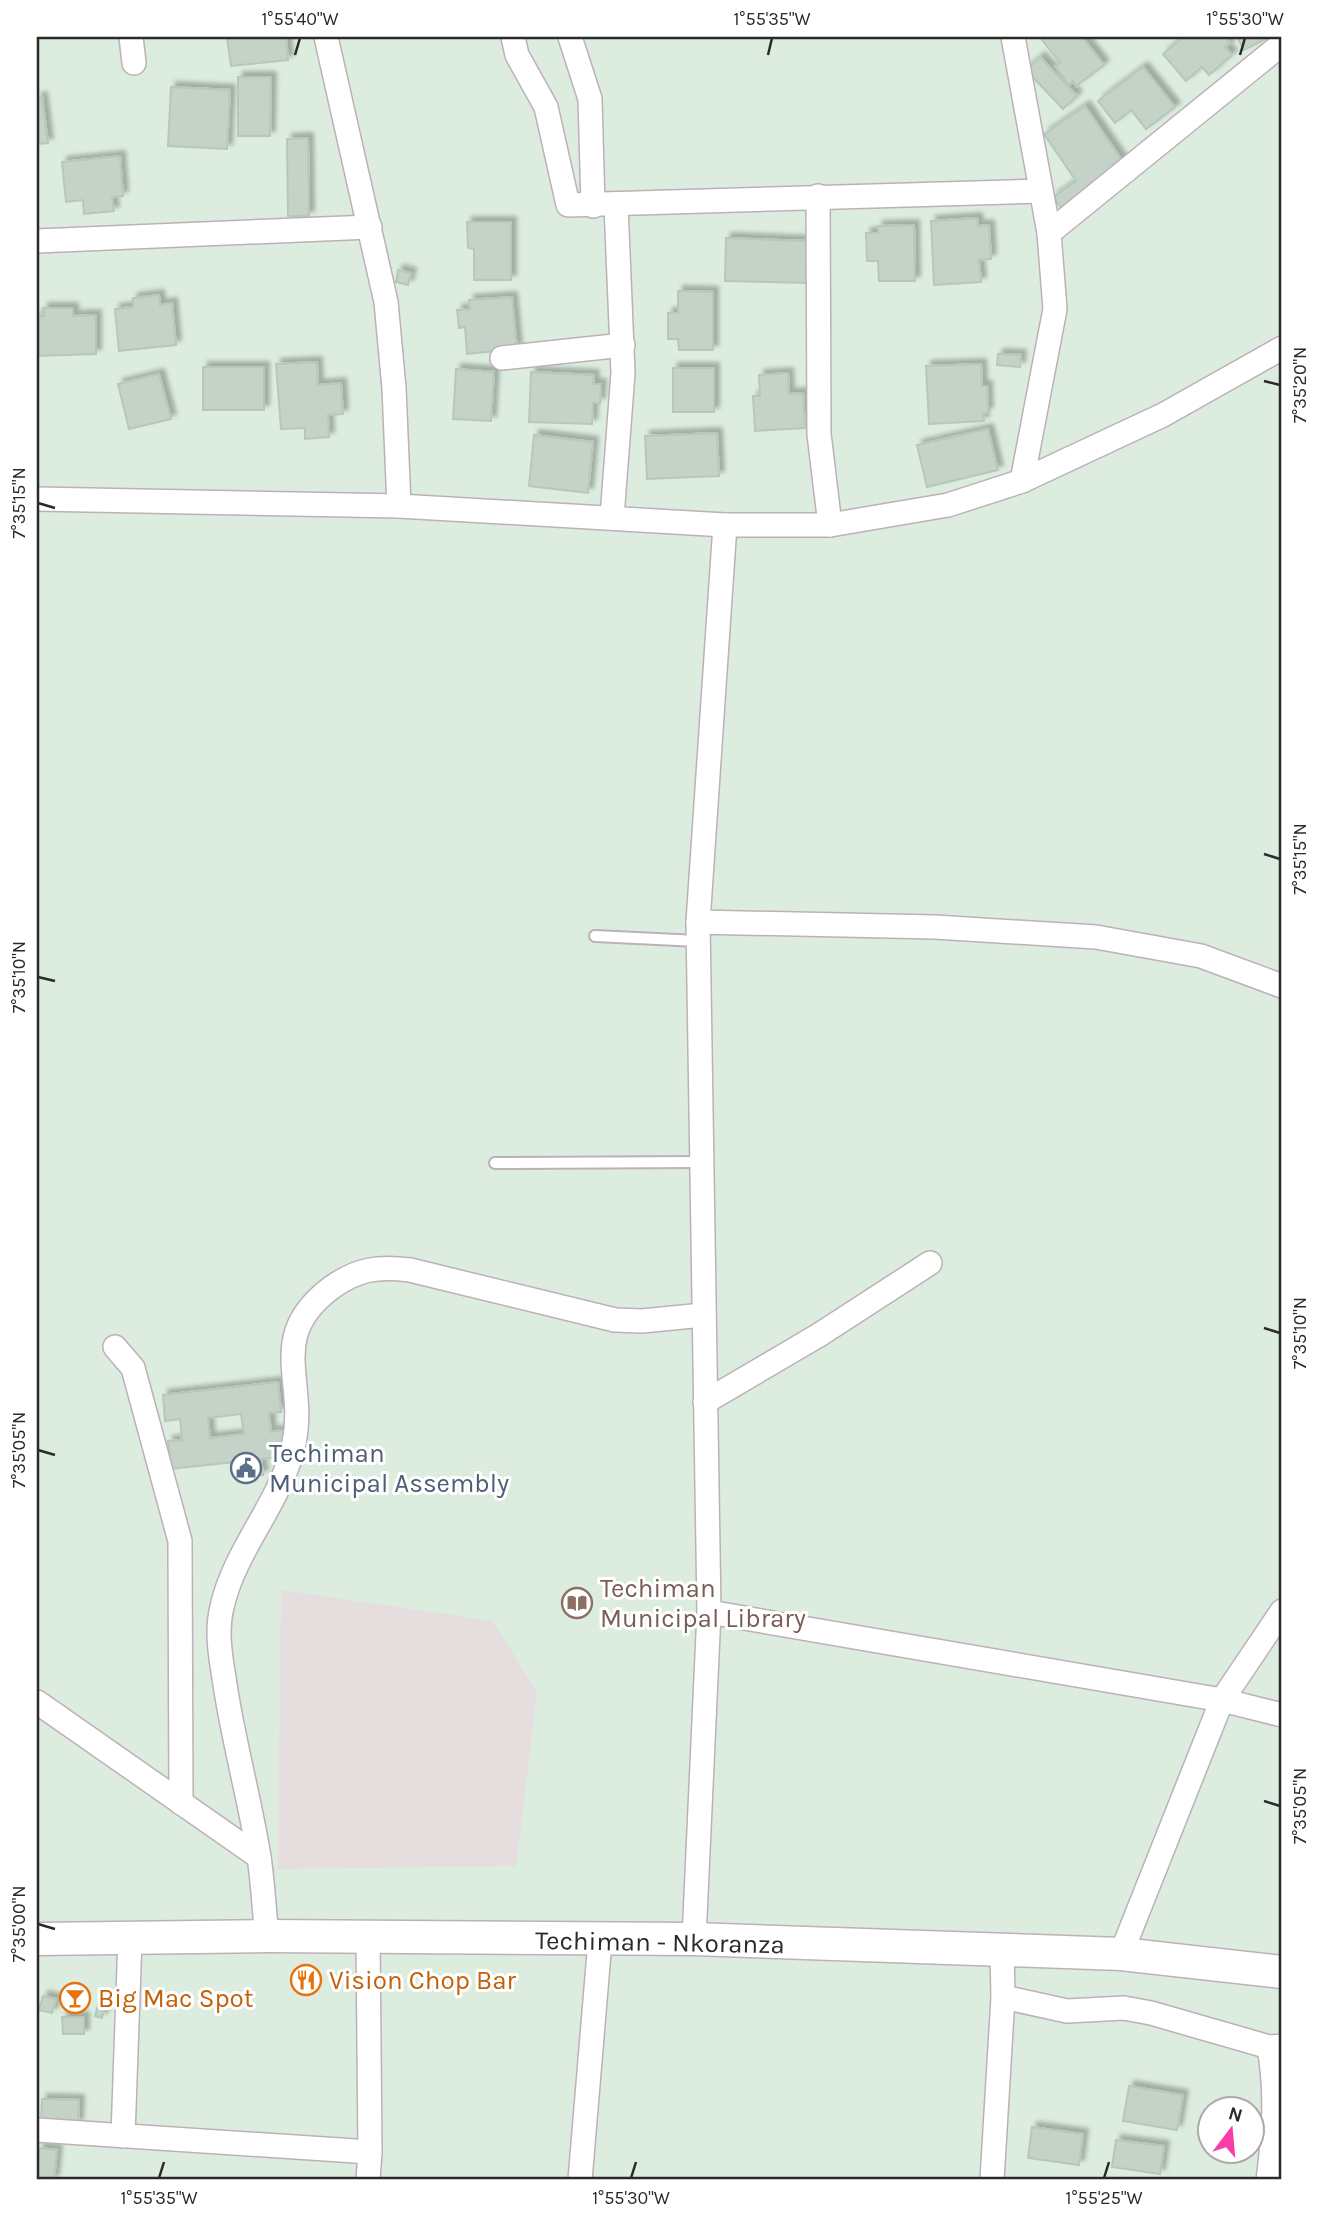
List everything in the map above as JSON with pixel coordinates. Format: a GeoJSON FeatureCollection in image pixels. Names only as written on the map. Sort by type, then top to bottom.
{"type":"FeatureCollection","features":[{"type":"Feature","properties":{"kind":"main road","name":"Techiman - Nkoranza"},"geometry":{"type":"LineString","coordinates":[[37,1939],[267,1936],[694,1940],[1121,1954],[1282,1972]]}},
{"type":"Feature","properties":{"kind":"street"},"geometry":{"type":"LineString","coordinates":[[131,37],[134,63]]}},
{"type":"Feature","properties":{"kind":"street"},"geometry":{"type":"LineString","coordinates":[[326,37],[386,302],[394,388],[399,506]]}},
{"type":"Feature","properties":{"kind":"street"},"geometry":{"type":"LineString","coordinates":[[513,37],[517,55],[546,107],[568,205],[1041,191]]}},
{"type":"Feature","properties":{"kind":"street"},"geometry":{"type":"LineString","coordinates":[[570,37],[590,99],[593,206]]}},
{"type":"Feature","properties":{"kind":"street"},"geometry":{"type":"LineString","coordinates":[[1020,42],[1049,233],[1055,309],[1022,481]]}},
{"type":"Feature","properties":{"kind":"street"},"geometry":{"type":"LineString","coordinates":[[1049,233],[1282,44]]}},
{"type":"Feature","properties":{"kind":"street"},"geometry":{"type":"LineString","coordinates":[[818,196],[818,434],[830,524]]}},
{"type":"Feature","properties":{"kind":"street"},"geometry":{"type":"LineString","coordinates":[[612,517],[621,418],[623,345],[616,205]]}},
{"type":"Feature","properties":{"kind":"street"},"geometry":{"type":"LineString","coordinates":[[37,241],[370,227]]}},
{"type":"Feature","properties":{"kind":"street"},"geometry":{"type":"LineString","coordinates":[[502,358],[623,345]]}},
{"type":"Feature","properties":{"kind":"street"},"geometry":{"type":"LineString","coordinates":[[37,499],[399,506],[725,525],[830,524],[948,505],[1022,481],[1163,415],[1282,348]]}},
{"type":"Feature","properties":{"kind":"street"},"geometry":{"type":"LineString","coordinates":[[694,1940],[709,1612],[698,932],[725,525]]}},
{"type":"Feature","properties":{"kind":"street"},"geometry":{"type":"LineString","coordinates":[[698,932],[935,928],[1096,937],[1201,956],[1282,986]]}},
{"type":"Feature","properties":{"kind":"street"},"geometry":{"type":"LineString","coordinates":[[705,1402],[819,1335],[930,1263]]}},
{"type":"Feature","properties":{"kind":"street"},"geometry":{"type":"LineString","coordinates":[[267,1936],[259,1857],[233,1734],[219,1644],[221,1608],[237,1561],[289,1464],[295,1440],[293,1353],[296,1324],[318,1298],[341,1281],[362,1270],[383,1267],[410,1270],[615,1320],[642,1321],[703,1315]]}},
{"type":"Feature","properties":{"kind":"street"},"geometry":{"type":"LineString","coordinates":[[115,1347],[133,1367],[180,1541],[181,1803]]}},
{"type":"Feature","properties":{"kind":"street"},"geometry":{"type":"LineString","coordinates":[[1121,1954],[1222,1700],[1282,1611]]}},
{"type":"Feature","properties":{"kind":"street"},"geometry":{"type":"LineString","coordinates":[[709,1612],[1222,1700],[1282,1715]]}},
{"type":"Feature","properties":{"kind":"street"},"geometry":{"type":"LineString","coordinates":[[37,1702],[259,1857]]}},
{"type":"Feature","properties":{"kind":"street"},"geometry":{"type":"LineString","coordinates":[[123,2136],[130,1938]]}},
{"type":"Feature","properties":{"kind":"street"},"geometry":{"type":"LineString","coordinates":[[368,1938],[368,2180]]}},
{"type":"Feature","properties":{"kind":"street"},"geometry":{"type":"LineString","coordinates":[[580,2180],[600,1941]]}},
{"type":"Feature","properties":{"kind":"street"},"geometry":{"type":"LineString","coordinates":[[992,2180],[1003,1997],[1002,1951]]}},
{"type":"Feature","properties":{"kind":"street"},"geometry":{"type":"LineString","coordinates":[[1003,1997],[1067,2011],[1124,2008],[1152,2013],[1275,2047],[1276,2119],[1268,2180]]}},
{"type":"Feature","properties":{"kind":"street"},"geometry":{"type":"LineString","coordinates":[[37,2130],[370,2152]]}},
{"type":"Feature","properties":{"kind":"lane"},"geometry":{"type":"LineString","coordinates":[[595,936],[698,932]]}},
{"type":"Feature","properties":{"kind":"lane"},"geometry":{"type":"LineString","coordinates":[[495,1163],[701,1162]]}},
{"type":"Feature","properties":{"kind":"shaded area"},"geometry":{"type":"Polygon","coordinates":[[[281,1590],[493,1621],[537,1693],[516,1866],[278,1869],[281,1590]]]}},
{"type":"Feature","properties":{"kind":"building"},"geometry":{"type":"Polygon","coordinates":[[[286,37],[288,60],[231,66],[227,38],[286,37]]]}},
{"type":"Feature","properties":{"kind":"building"},"geometry":{"type":"Polygon","coordinates":[[[1046,37],[1082,37],[1104,65],[1076,86],[1073,81],[1069,85],[1055,66],[1060,63],[1042,40],[1046,37]]]}},
{"type":"Feature","properties":{"kind":"building"},"geometry":{"type":"Polygon","coordinates":[[[1183,37],[1225,37],[1230,43],[1225,47],[1232,55],[1209,75],[1202,67],[1186,81],[1163,54],[1183,37]]]}},
{"type":"Feature","properties":{"kind":"building"},"geometry":{"type":"Polygon","coordinates":[[[1237,37],[1269,37],[1244,50],[1237,37]]]}},
{"type":"Feature","properties":{"kind":"building"},"geometry":{"type":"Polygon","coordinates":[[[1040,57],[1077,96],[1063,109],[1026,70],[1040,57]]]}},
{"type":"Feature","properties":{"kind":"building"},"geometry":{"type":"Polygon","coordinates":[[[1143,67],[1175,107],[1146,129],[1131,110],[1115,123],[1098,101],[1143,67]]]}},
{"type":"Feature","properties":{"kind":"building"},"geometry":{"type":"Polygon","coordinates":[[[238,77],[271,77],[270,136],[238,136],[238,77]]]}},
{"type":"Feature","properties":{"kind":"building"},"geometry":{"type":"Polygon","coordinates":[[[171,87],[230,90],[227,149],[168,146],[171,87]]]}},
{"type":"Feature","properties":{"kind":"building"},"geometry":{"type":"Polygon","coordinates":[[[42,97],[48,143],[37,144],[37,98],[42,97]]]}},
{"type":"Feature","properties":{"kind":"building"},"geometry":{"type":"Polygon","coordinates":[[[1085,106],[1125,165],[1061,208],[1053,197],[1076,181],[1044,134],[1085,106]]]}},
{"type":"Feature","properties":{"kind":"building"},"geometry":{"type":"Polygon","coordinates":[[[308,138],[309,216],[288,216],[287,139],[308,138]]]}},
{"type":"Feature","properties":{"kind":"building"},"geometry":{"type":"Polygon","coordinates":[[[120,156],[123,196],[112,197],[114,211],[84,214],[83,200],[66,202],[62,162],[120,156]]]}},
{"type":"Feature","properties":{"kind":"building"},"geometry":{"type":"Polygon","coordinates":[[[977,218],[978,226],[989,225],[991,259],[979,260],[981,282],[934,285],[931,221],[977,218]]]}},
{"type":"Feature","properties":{"kind":"building"},"geometry":{"type":"Polygon","coordinates":[[[467,222],[511,222],[511,280],[474,280],[474,249],[468,248],[467,222]]]}},
{"type":"Feature","properties":{"kind":"building"},"geometry":{"type":"Polygon","coordinates":[[[914,225],[915,281],[879,281],[878,261],[867,261],[866,233],[878,233],[878,226],[914,225]]]}},
{"type":"Feature","properties":{"kind":"building"},"geometry":{"type":"Polygon","coordinates":[[[726,238],[808,241],[807,283],[725,281],[726,238]]]}},
{"type":"Feature","properties":{"kind":"building"},"geometry":{"type":"Polygon","coordinates":[[[398,270],[411,273],[408,285],[396,282],[398,270]]]}},
{"type":"Feature","properties":{"kind":"building"},"geometry":{"type":"Polygon","coordinates":[[[678,291],[713,292],[713,350],[679,350],[678,339],[668,339],[668,313],[678,313],[678,291]]]}},
{"type":"Feature","properties":{"kind":"building"},"geometry":{"type":"Polygon","coordinates":[[[159,295],[160,305],[172,303],[176,345],[119,351],[115,309],[133,307],[133,298],[159,295]]]}},
{"type":"Feature","properties":{"kind":"building"},"geometry":{"type":"Polygon","coordinates":[[[512,297],[517,349],[467,354],[465,327],[459,328],[457,310],[470,309],[469,300],[512,297]]]}},
{"type":"Feature","properties":{"kind":"building"},"geometry":{"type":"Polygon","coordinates":[[[43,308],[73,308],[73,316],[96,315],[96,354],[37,356],[37,316],[44,316],[43,308]]]}},
{"type":"Feature","properties":{"kind":"building"},"geometry":{"type":"Polygon","coordinates":[[[998,354],[1021,355],[1020,367],[997,365],[998,354]]]}},
{"type":"Feature","properties":{"kind":"building"},"geometry":{"type":"Polygon","coordinates":[[[317,362],[318,385],[341,383],[343,414],[328,415],[329,437],[305,439],[305,428],[281,429],[276,364],[317,362]]]}},
{"type":"Feature","properties":{"kind":"building"},"geometry":{"type":"Polygon","coordinates":[[[981,364],[982,386],[987,386],[988,412],[983,413],[984,421],[929,424],[926,366],[981,364]]]}},
{"type":"Feature","properties":{"kind":"building"},"geometry":{"type":"Polygon","coordinates":[[[203,367],[264,367],[264,410],[203,410],[203,367]]]}},
{"type":"Feature","properties":{"kind":"building"},"geometry":{"type":"Polygon","coordinates":[[[673,368],[714,368],[714,412],[673,412],[673,368]]]}},
{"type":"Feature","properties":{"kind":"building"},"geometry":{"type":"Polygon","coordinates":[[[456,369],[494,372],[491,421],[453,419],[456,369]]]}},
{"type":"Feature","properties":{"kind":"building"},"geometry":{"type":"Polygon","coordinates":[[[531,372],[594,375],[593,384],[601,384],[600,403],[593,403],[592,424],[529,422],[531,372]]]}},
{"type":"Feature","properties":{"kind":"building"},"geometry":{"type":"Polygon","coordinates":[[[788,373],[789,394],[803,393],[805,428],[755,431],[753,396],[760,396],[759,375],[788,373]]]}},
{"type":"Feature","properties":{"kind":"building"},"geometry":{"type":"Polygon","coordinates":[[[159,374],[171,419],[129,429],[118,384],[159,374]]]}},
{"type":"Feature","properties":{"kind":"building"},"geometry":{"type":"Polygon","coordinates":[[[988,429],[998,470],[927,487],[917,445],[988,429]]]}},
{"type":"Feature","properties":{"kind":"building"},"geometry":{"type":"Polygon","coordinates":[[[717,433],[719,476],[647,479],[645,436],[717,433]]]}},
{"type":"Feature","properties":{"kind":"building"},"geometry":{"type":"Polygon","coordinates":[[[534,435],[593,442],[588,493],[529,486],[534,435]]]}},
{"type":"Feature","properties":{"kind":"building"},"geometry":{"type":"Polygon","coordinates":[[[278,1382],[281,1412],[269,1413],[271,1432],[283,1430],[286,1457],[261,1459],[263,1475],[237,1477],[235,1462],[171,1469],[168,1441],[182,1440],[180,1419],[165,1421],[163,1395],[278,1382]],[[241,1414],[208,1418],[210,1438],[244,1434],[241,1414]]]}},
{"type":"Feature","properties":{"kind":"building"},"geometry":{"type":"Polygon","coordinates":[[[101,1995],[108,1997],[102,2018],[95,2016],[101,1995]]]}},
{"type":"Feature","properties":{"kind":"building"},"geometry":{"type":"Polygon","coordinates":[[[43,1996],[56,1999],[52,2013],[39,2010],[43,1996]]]}},
{"type":"Feature","properties":{"kind":"building"},"geometry":{"type":"Polygon","coordinates":[[[62,2017],[84,2017],[84,2034],[63,2034],[62,2017]]]}},
{"type":"Feature","properties":{"kind":"building"},"geometry":{"type":"Polygon","coordinates":[[[1129,2086],[1183,2095],[1177,2130],[1123,2121],[1129,2086]]]}},
{"type":"Feature","properties":{"kind":"building"},"geometry":{"type":"Polygon","coordinates":[[[42,2099],[79,2100],[78,2124],[41,2123],[42,2099]]]}},
{"type":"Feature","properties":{"kind":"building"},"geometry":{"type":"Polygon","coordinates":[[[1032,2127],[1083,2134],[1079,2165],[1028,2158],[1032,2127]]]}},
{"type":"Feature","properties":{"kind":"building"},"geometry":{"type":"Polygon","coordinates":[[[1116,2140],[1164,2146],[1160,2174],[1112,2167],[1116,2140]]]}},
{"type":"Feature","properties":{"kind":"building"},"geometry":{"type":"Polygon","coordinates":[[[39,2148],[57,2150],[54,2180],[37,2180],[39,2148]]]}},
{"type":"Feature","properties":{"kind":"place","name":"Techiman Municipal Assembly"},"geometry":{"type":"Point","coordinates":[246,1468]}},
{"type":"Feature","properties":{"kind":"place","name":"Techiman Municipal Library"},"geometry":{"type":"Point","coordinates":[577,1603]}},
{"type":"Feature","properties":{"kind":"place","name":"Vision Chop Bar"},"geometry":{"type":"Point","coordinates":[306,1980]}},
{"type":"Feature","properties":{"kind":"place","name":"Big Mac Spot"},"geometry":{"type":"Point","coordinates":[75,1998]}}]}
